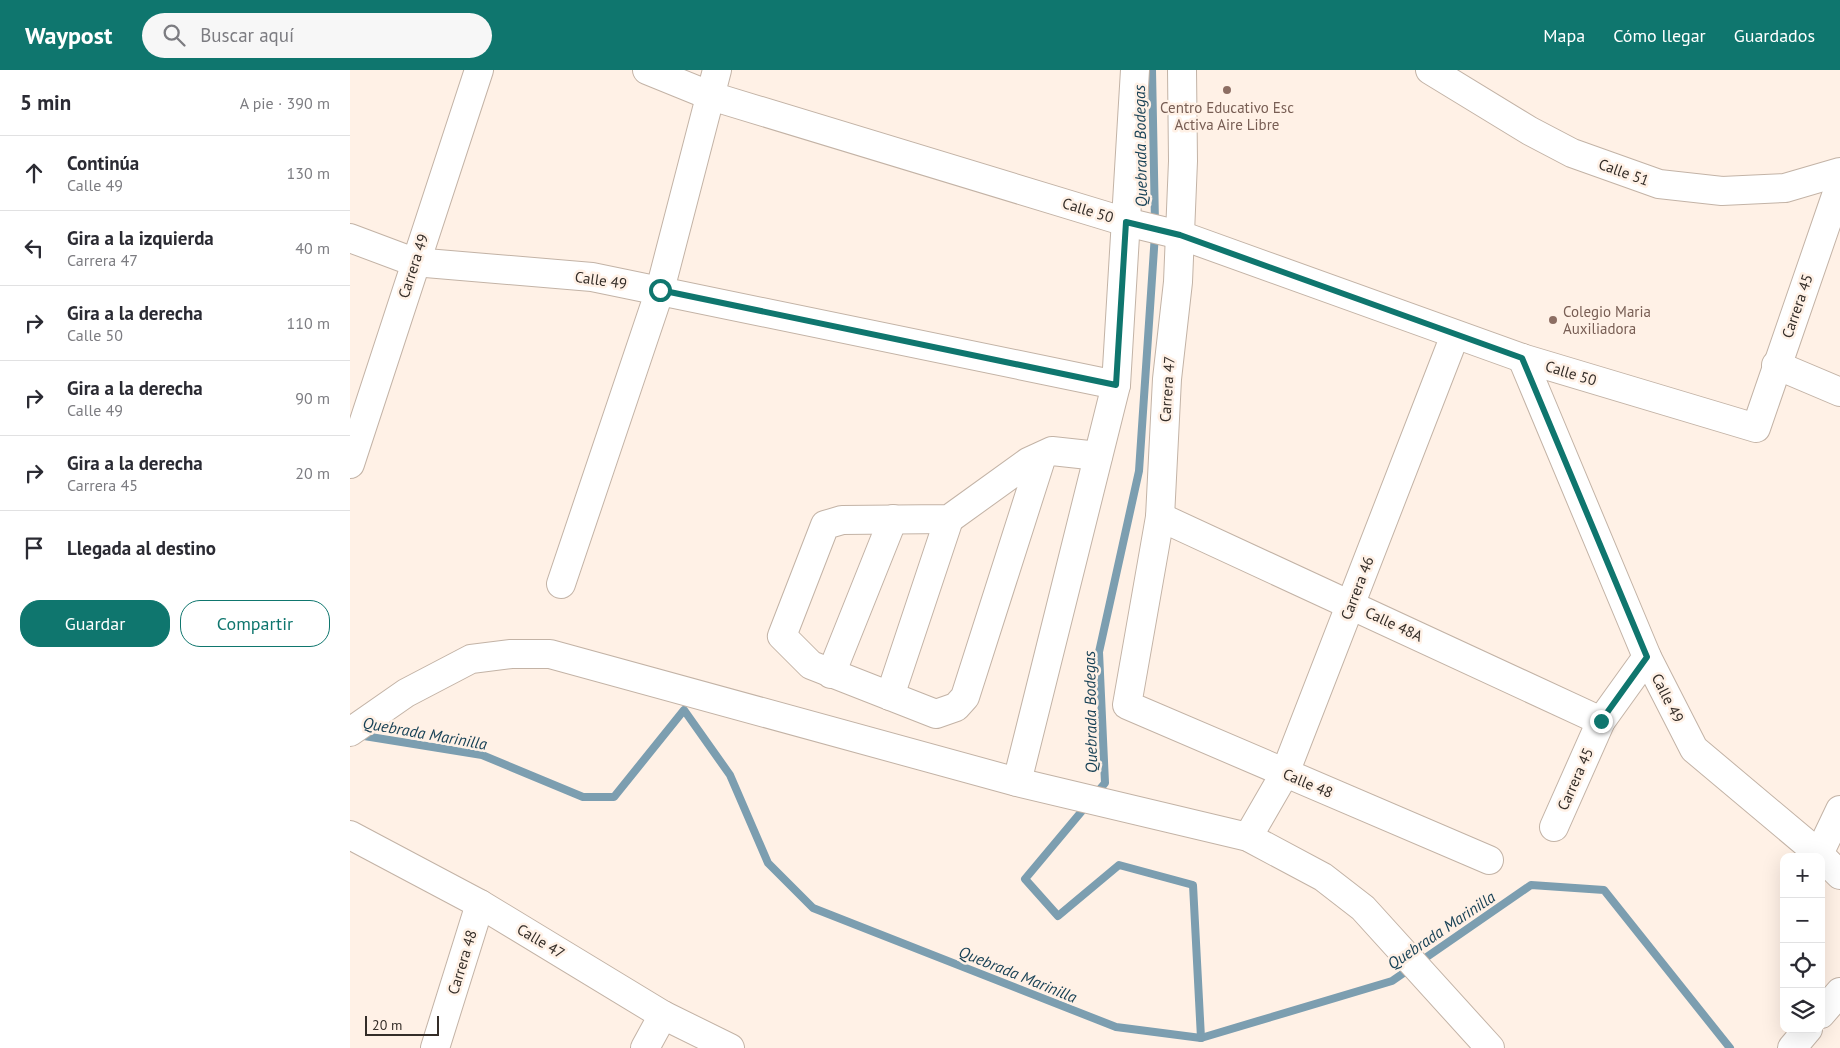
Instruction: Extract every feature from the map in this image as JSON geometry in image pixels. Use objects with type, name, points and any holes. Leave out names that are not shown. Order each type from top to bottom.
[{"type":"street","name":"Carrera 49","points":[[350,464],[414,262],[479,70]]},
{"type":"street","name":"Calle 50","points":[[647,70],[711,96],[1126,222],[1180,235],[1522,358],[1756,428]]},
{"type":"street","points":[[560,584],[660,290],[717,70]]},
{"type":"street","points":[[1016,782],[1116,385],[1135,70]]},
{"type":"street","name":"Carrera 47","points":[[1127,706],[1160,517],[1167,379],[1178,282],[1183,161],[1182,70]]},
{"type":"street","name":"Calle 51","points":[[1430,70],[1530,132],[1572,153],[1659,184],[1722,191],[1786,188],[1840,172]]},
{"type":"street","name":"Carrera 45","points":[[1756,428],[1776,365],[1840,184]]},
{"type":"street","name":"Calle 49","points":[[350,238],[414,262],[592,277],[1116,385]]},
{"type":"street","name":"Carrera 46","points":[[1248,837],[1285,773],[1455,335]]},
{"type":"street","name":"Calle 49","points":[[1522,358],[1647,657],[1694,749],[1818,853]]},
{"type":"street","points":[[1776,365],[1840,392]]},
{"type":"street","points":[[890,696],[949,519],[1028,462],[1052,451],[1098,456]]},
{"type":"street","points":[[949,519],[842,520],[825,525],[782,636],[811,666],[936,714],[956,707],[965,697],[1042,456]]},
{"type":"street","name":"Calle 48A","points":[[1160,517],[1601,721]]},
{"type":"street","points":[[831,674],[893,519]]},
{"type":"street","points":[[350,732],[406,693],[472,659],[512,654],[550,654],[1016,782],[1248,837],[1323,877],[1363,908],[1490,1048]]},
{"type":"street","name":"Carrera 45","points":[[1554,827],[1601,721],[1647,657]]},
{"type":"street","name":"Calle 48","points":[[1127,706],[1489,860]]},
{"type":"street","points":[[1819,853],[1840,810]]},
{"type":"street","name":"Calle 47","points":[[350,835],[480,904],[664,1015],[730,1048]]},
{"type":"street","name":"Calle 49","points":[[1825,860],[1840,875]]},
{"type":"street","name":"Carrera 48","points":[[435,1048],[480,904]]},
{"type":"street","points":[[1825,1009],[1840,992]]},
{"type":"street","points":[[645,1048],[664,1015]]},
{"type":"street","points":[[1792,1048],[1805,1033]]},
{"type":"waterway","name":"Quebrada Bodegas","points":[[1152,70],[1155,223]]},
{"type":"waterway","name":"Quebrada Bodegas","points":[[1095,795],[1105,783],[1099,652],[1139,471],[1155,234]]},
{"type":"waterway","name":"Quebrada Marinilla","points":[[358,735],[482,755],[583,797],[614,797],[684,710],[730,775],[768,863],[813,908],[1116,1027],[1201,1038],[1392,981],[1531,885],[1604,890],[1730,1048]]},
{"type":"waterway","name":"Quebrada Bodegas","points":[[1087,805],[1025,879],[1058,916],[1119,865],[1193,885],[1201,1038]]},
{"type":"place","name":"Centro Educativo Esc Activa Aire Libre","points":[[1227,90]]},
{"type":"place","name":"Colegio Maria Auxiliadora","points":[[1553,320]]},
{"type":"route","points":[[660,290],[1116,385],[1120,351],[1126,222],[1180,235],[1522,358],[1647,657],[1601,721]]}]
